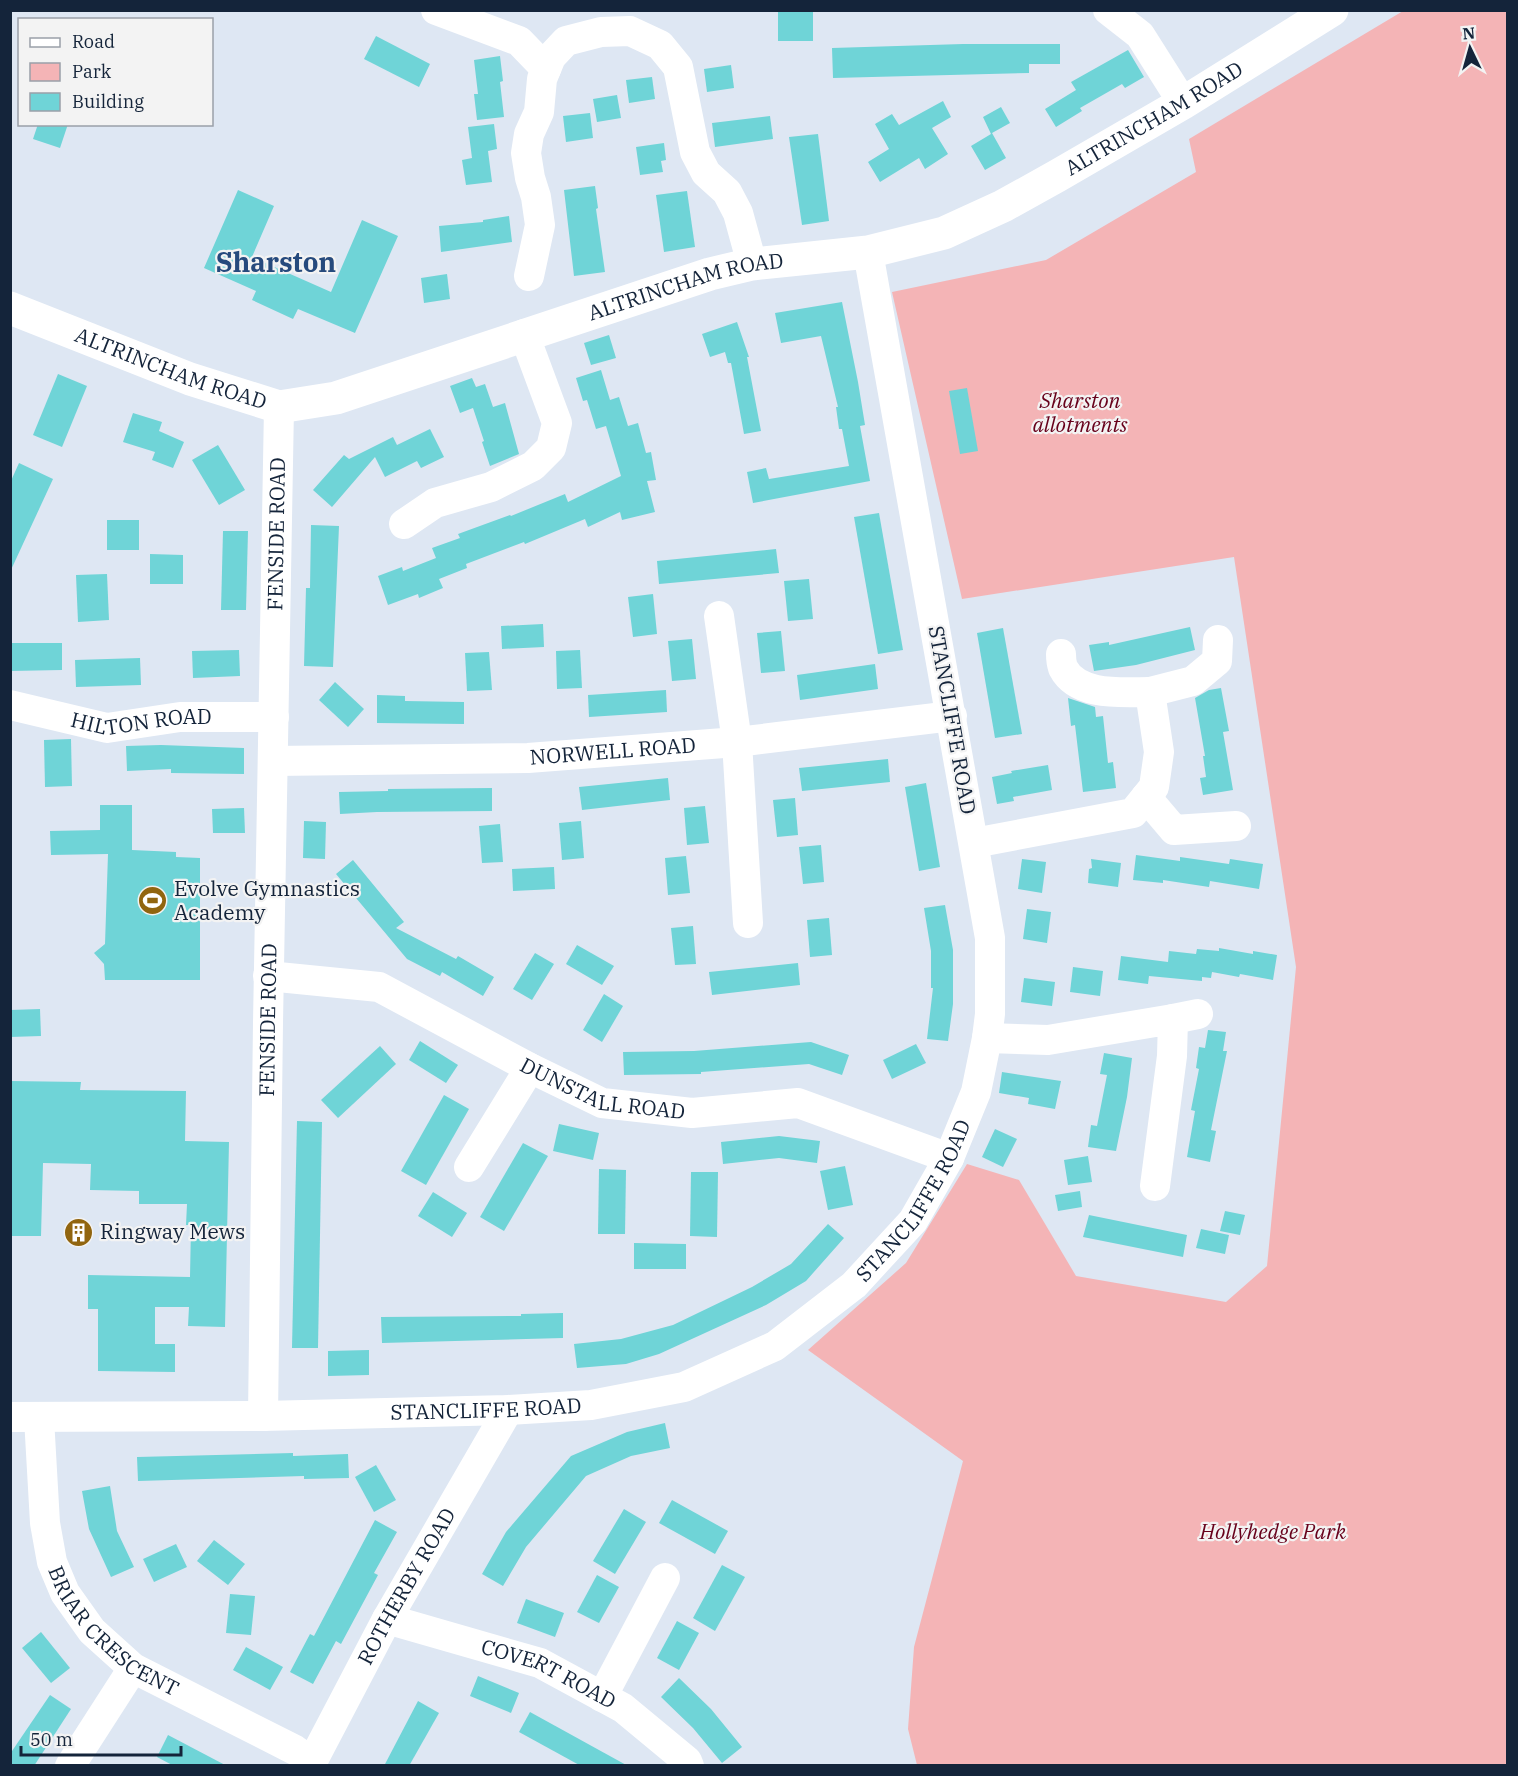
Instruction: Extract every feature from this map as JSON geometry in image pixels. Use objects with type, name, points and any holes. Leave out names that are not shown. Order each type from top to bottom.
[{"type":"main road","name":"ALTRINCHAM ROAD","points":[[10,308],[190,379],[279,407],[336,398],[662,289],[752,264],[868,252],[944,233],[1003,206],[1183,103],[1332,10]]},
{"type":"street","points":[[436,10],[519,41],[546,69]]},
{"type":"street","points":[[1108,10],[1140,35],[1183,103]]},
{"type":"street","points":[[529,276],[540,225],[526,153],[529,134],[539,111],[542,80],[550,57],[566,41],[601,32],[630,32],[660,45],[678,67],[695,152],[706,173],[727,192],[738,213],[752,264]]},
{"type":"street","name":"STANCLIFFE ROAD","points":[[25,1418],[263,1416],[508,1410],[591,1405],[684,1387],[775,1346],[854,1285],[913,1221],[949,1158],[976,1092],[990,1014],[990,938],[868,252]]},
{"type":"street","points":[[404,524],[435,502],[492,487],[532,466],[551,448],[557,423],[524,334]]},
{"type":"street","name":"FENSIDE ROAD","points":[[263,1416],[268,976],[279,407]]},
{"type":"street","points":[[719,616],[737,742],[748,923]]},
{"type":"street","points":[[1061,654],[1063,668],[1078,684],[1106,691],[1150,692],[1193,681],[1217,661],[1218,640]]},
{"type":"street","points":[[974,843],[1133,813],[1154,787],[1159,752],[1150,692]]},
{"type":"street","name":"HILTON ROAD","points":[[10,705],[107,728],[180,717],[274,717]]},
{"type":"street","name":"NORWELL ROAD","points":[[273,761],[528,758],[737,742],[951,716]]},
{"type":"street","points":[[1146,797],[1174,830],[1236,826]]},
{"type":"street","name":"DUNSTALL ROAD","points":[[268,976],[379,987],[530,1068],[602,1103],[692,1113],[798,1103],[949,1158]]},
{"type":"street","points":[[987,1038],[1048,1040],[1186,1016],[1173,1056],[1155,1186]]},
{"type":"street","points":[[469,1167],[530,1068]]},
{"type":"street","name":"ROTHERBY ROAD","points":[[310,1763],[387,1619],[508,1410]]},
{"type":"street","name":"BRIAR CRESCENT","points":[[25,1418],[52,1562],[65,1593],[92,1631],[133,1668],[295,1750],[310,1763]]},
{"type":"street","points":[[602,1697],[665,1578]]},
{"type":"street","name":"COVERT ROAD","points":[[387,1619],[540,1663],[623,1708],[687,1761],[689,1766]]},
{"type":"street","points":[[70,1766],[133,1668]]},
{"type":"green space","name":"Hollyhedge Park","points":[[1403,11],[1507,11],[1507,1765],[917,1765],[908,1729],[914,1647],[963,1461],[808,1350],[906,1263],[967,1164],[1019,1180],[1076,1276],[1226,1302],[1267,1266],[1296,967],[1234,557],[962,599],[892,292],[1046,260],[1196,172],[1189,139]]},
{"type":"building","points":[[778,10],[813,10],[813,41],[778,41]]},
{"type":"building","points":[[376,36],[430,64],[419,87],[364,59]]},
{"type":"building","points":[[1060,44],[1060,64],[1029,64],[1029,73],[833,78],[832,48]]},
{"type":"building","points":[[1128,50],[1144,77],[1125,88],[1122,84],[1080,108],[1082,111],[1056,127],[1045,109],[1076,90],[1071,82]]},
{"type":"building","points":[[500,56],[504,117],[477,120],[474,94],[478,94],[474,60]]},
{"type":"building","points":[[731,65],[734,88],[707,92],[704,69]]},
{"type":"building","points":[[652,77],[655,99],[629,103],[626,80]]},
{"type":"building","points":[[617,95],[621,118],[597,122],[593,99]]},
{"type":"building","points":[[943,101],[951,117],[932,128],[948,154],[925,169],[919,158],[880,182],[868,162],[889,149],[875,124],[892,114],[899,125]]},
{"type":"building","points":[[1001,107],[1010,123],[992,133],[1006,158],[985,170],[971,146],[991,134],[983,117]]},
{"type":"building","points":[[590,113],[593,138],[566,142],[563,116]]},
{"type":"building","points":[[770,116],[773,139],[715,147],[712,123]]},
{"type":"building","points":[[494,124],[497,149],[488,151],[492,182],[466,185],[462,160],[472,158],[468,127]]},
{"type":"building","points":[[37,126],[67,126],[60,148],[33,139]]},
{"type":"building","points":[[818,134],[829,221],[802,225],[789,137]]},
{"type":"building","points":[[664,143],[666,160],[661,161],[663,172],[640,175],[636,147]]},
{"type":"building","points":[[595,186],[605,272],[574,276],[564,190]]},
{"type":"building","points":[[238,190],[274,206],[252,257],[331,292],[362,220],[398,236],[355,333],[298,309],[293,319],[252,300],[256,291],[204,268]]},
{"type":"building","points":[[687,191],[695,247],[664,252],[656,195]]},
{"type":"building","points":[[509,216],[512,242],[441,252],[439,226],[483,222],[483,220]]},
{"type":"building","points":[[447,274],[450,299],[424,303],[421,278]]},
{"type":"building","points":[[842,302],[865,425],[860,426],[870,481],[753,503],[747,472],[766,468],[769,479],[849,466],[842,429],[839,429],[836,407],[838,407],[821,336],[781,343],[775,313]]},
{"type":"building","points":[[737,322],[749,357],[747,357],[761,431],[744,434],[731,363],[728,363],[725,352],[710,357],[702,334]]},
{"type":"building","points":[[609,335],[616,358],[591,365],[584,343]]},
{"type":"building","points":[[601,370],[610,400],[619,397],[628,426],[638,423],[646,453],[651,452],[656,480],[647,481],[655,512],[622,520],[620,512],[588,527],[585,519],[525,544],[524,542],[466,564],[467,568],[439,579],[443,588],[419,598],[418,594],[388,605],[378,576],[402,567],[403,571],[436,558],[432,548],[460,538],[458,534],[565,494],[568,502],[621,476],[606,426],[596,429],[587,400],[583,401],[576,378]]},
{"type":"building","points":[[58,374],[87,386],[62,447],[33,435]]},
{"type":"building","points":[[472,378],[476,387],[485,384],[493,407],[505,403],[519,454],[490,466],[473,408],[460,413],[450,386]]},
{"type":"building","points":[[967,388],[978,451],[960,454],[949,391]]},
{"type":"building","points":[[133,413],[162,422],[159,431],[184,442],[173,468],[152,460],[155,452],[123,442]]},
{"type":"building","points":[[430,429],[444,457],[421,468],[417,461],[385,477],[375,457],[332,507],[313,490],[344,455],[349,459],[393,437],[397,445]]},
{"type":"building","points":[[218,445],[245,490],[219,505],[192,460]]},
{"type":"building","points":[[19,463],[53,479],[10,572],[10,483]]},
{"type":"building","points":[[879,513],[903,650],[878,654],[854,517]]},
{"type":"building","points":[[107,520],[139,520],[139,550],[107,550]]},
{"type":"building","points":[[311,525],[339,526],[333,667],[304,666],[306,588],[310,588]]},
{"type":"building","points":[[223,531],[248,531],[246,610],[221,610]]},
{"type":"building","points":[[776,549],[779,573],[659,584],[657,561]]},
{"type":"building","points":[[150,554],[183,555],[183,584],[150,584]]},
{"type":"building","points":[[107,574],[109,620],[78,622],[76,575]]},
{"type":"building","points":[[809,579],[813,619],[788,621],[784,581]]},
{"type":"building","points":[[653,594],[657,634],[633,637],[628,597]]},
{"type":"building","points":[[543,624],[544,647],[502,649],[501,626]]},
{"type":"building","points":[[1190,627],[1195,650],[1136,665],[1094,671],[1089,645],[1109,642],[1109,645]]},
{"type":"building","points":[[1003,628],[1022,734],[995,738],[977,633]]},
{"type":"building","points":[[781,631],[785,671],[761,673],[757,633]]},
{"type":"building","points":[[692,639],[696,679],[672,681],[668,641]]},
{"type":"building","points":[[10,643],[62,643],[62,670],[10,671]]},
{"type":"building","points":[[239,650],[240,676],[193,678],[192,651]]},
{"type":"building","points":[[580,650],[582,688],[557,689],[556,651]]},
{"type":"building","points":[[489,652],[492,690],[467,691],[465,653]]},
{"type":"building","points":[[140,658],[141,685],[76,687],[75,660]]},
{"type":"building","points":[[875,664],[878,689],[800,700],[797,675]]},
{"type":"building","points":[[335,682],[364,709],[348,727],[319,700]]},
{"type":"building","points":[[1221,688],[1229,731],[1223,732],[1233,790],[1203,795],[1200,778],[1206,777],[1203,756],[1205,756],[1195,698],[1209,690]]},
{"type":"building","points":[[666,690],[667,712],[589,717],[588,695]]},
{"type":"building","points":[[377,695],[405,696],[405,701],[464,702],[464,724],[377,723]]},
{"type":"building","points":[[1068,698],[1095,707],[1096,717],[1103,716],[1108,763],[1113,762],[1116,788],[1083,792],[1075,725],[1071,726]]},
{"type":"building","points":[[71,739],[72,786],[45,787],[44,740]]},
{"type":"building","points":[[126,746],[244,748],[244,774],[171,773],[171,769],[127,771]]},
{"type":"building","points":[[888,759],[890,782],[802,791],[799,768]]},
{"type":"building","points":[[1048,765],[1052,790],[1013,797],[1014,801],[997,804],[992,777],[1012,773],[1011,771]]},
{"type":"building","points":[[668,778],[670,800],[582,810],[579,787]]},
{"type":"building","points":[[926,783],[940,867],[919,871],[905,787]]},
{"type":"building","points":[[492,788],[492,811],[340,814],[339,792]]},
{"type":"building","points":[[795,798],[798,835],[777,837],[773,800]]},
{"type":"building","name":"Evolve Gymnastics Academy","points":[[100,805],[132,805],[132,850],[176,852],[176,857],[200,858],[200,980],[105,980],[104,964],[94,953],[105,944],[108,854],[51,855],[50,831],[100,830]]},
{"type":"building","points":[[705,806],[709,843],[687,845],[684,808]]},
{"type":"building","points":[[244,808],[245,833],[213,833],[212,809]]},
{"type":"building","points":[[304,821],[326,822],[325,859],[303,858]]},
{"type":"building","points":[[581,821],[584,858],[562,860],[559,823]]},
{"type":"building","points":[[500,824],[503,862],[482,863],[479,826]]},
{"type":"building","points":[[821,845],[824,882],[803,884],[799,847]]},
{"type":"building","points":[[1136,855],[1180,861],[1180,857],[1229,864],[1230,859],[1263,864],[1259,889],[1210,881],[1209,887],[1163,880],[1163,883],[1133,880]]},
{"type":"building","points":[[686,856],[690,893],[668,895],[665,858]]},
{"type":"building","points":[[1022,859],[1046,862],[1042,893],[1018,889]]},
{"type":"building","points":[[1091,859],[1121,863],[1118,887],[1088,883],[1089,869],[1092,868]]},
{"type":"building","points":[[353,860],[404,922],[396,928],[456,959],[458,956],[494,977],[483,996],[442,972],[440,976],[407,959],[336,874]]},
{"type":"building","points":[[554,867],[555,889],[513,891],[512,869]]},
{"type":"building","points":[[945,905],[953,950],[953,1004],[948,1041],[927,1039],[933,988],[931,988],[931,951],[924,908]]},
{"type":"building","points":[[1027,909],[1051,912],[1047,943],[1023,939]]},
{"type":"building","points":[[829,918],[832,955],[810,957],[807,920]]},
{"type":"building","points":[[693,926],[696,964],[675,965],[671,928]]},
{"type":"building","points":[[577,945],[614,966],[602,985],[566,964]]},
{"type":"building","points":[[1219,948],[1253,954],[1253,951],[1277,955],[1273,980],[1212,972],[1211,978],[1202,977],[1202,981],[1149,976],[1148,984],[1118,980],[1121,956],[1168,962],[1169,951],[1196,954],[1197,949],[1219,951]]},
{"type":"building","points":[[535,953],[554,964],[532,1000],[513,989]]},
{"type":"building","points":[[798,963],[800,985],[712,995],[709,972]]},
{"type":"building","points":[[1073,967],[1103,971],[1100,996],[1070,992]]},
{"type":"building","points":[[1024,978],[1055,982],[1052,1006],[1021,1002]]},
{"type":"building","points":[[604,994],[623,1006],[602,1042],[583,1030]]},
{"type":"building","points":[[40,1009],[41,1036],[10,1037],[10,1010]]},
{"type":"building","points":[[1208,1030],[1226,1032],[1223,1051],[1227,1051],[1211,1130],[1216,1131],[1210,1162],[1187,1157],[1195,1111],[1191,1110],[1199,1069],[1196,1068],[1199,1047],[1205,1048]]},
{"type":"building","points":[[420,1041],[458,1065],[446,1083],[409,1060]]},
{"type":"building","points":[[811,1042],[849,1055],[842,1075],[809,1064],[701,1072],[701,1074],[624,1075],[623,1052],[694,1051]]},
{"type":"building","points":[[916,1044],[926,1063],[892,1079],[883,1060]]},
{"type":"building","points":[[380,1046],[396,1064],[338,1118],[321,1100]]},
{"type":"building","points":[[1104,1053],[1132,1058],[1116,1151],[1088,1147],[1091,1125],[1097,1126],[1107,1075],[1100,1074]]},
{"type":"building","points":[[1002,1072],[1061,1081],[1055,1109],[1028,1104],[1029,1098],[999,1093]]},
{"type":"building","name":"Ringway Mews","points":[[10,1081],[81,1082],[80,1090],[186,1091],[185,1141],[229,1142],[225,1327],[188,1326],[189,1307],[155,1307],[155,1344],[175,1344],[175,1372],[98,1371],[98,1309],[88,1309],[88,1275],[190,1277],[191,1225],[186,1225],[187,1204],[139,1204],[139,1191],[90,1190],[91,1164],[43,1163],[41,1236],[10,1236]]},
{"type":"building","points":[[444,1095],[469,1109],[426,1185],[401,1171]]},
{"type":"building","points":[[297,1121],[322,1122],[318,1348],[292,1348]]},
{"type":"building","points":[[559,1124],[599,1133],[593,1160],[553,1151]]},
{"type":"building","points":[[995,1129],[1017,1139],[1003,1167],[982,1157]]},
{"type":"building","points":[[779,1136],[820,1141],[817,1163],[779,1158],[723,1164],[721,1142]]},
{"type":"building","points":[[523,1143],[548,1156],[504,1231],[480,1217]]},
{"type":"building","points":[[1088,1156],[1092,1182],[1068,1185],[1064,1160]]},
{"type":"building","points":[[845,1166],[853,1205],[828,1210],[820,1171]]},
{"type":"building","points":[[599,1169],[626,1170],[625,1234],[598,1234]]},
{"type":"building","points":[[691,1172],[718,1172],[717,1237],[690,1236]]},
{"type":"building","points":[[1080,1191],[1082,1207],[1058,1211],[1055,1195]]},
{"type":"building","points":[[433,1192],[467,1213],[452,1237],[418,1216]]},
{"type":"building","points":[[1225,1211],[1245,1215],[1240,1235],[1220,1231]]},
{"type":"building","points":[[1089,1215],[1187,1235],[1183,1257],[1083,1237]]},
{"type":"building","points":[[828,1224],[844,1238],[806,1281],[766,1305],[659,1354],[626,1364],[577,1368],[574,1344],[621,1339],[673,1325],[752,1287],[791,1264]]},
{"type":"building","points":[[1201,1229],[1229,1235],[1225,1254],[1196,1248]]},
{"type":"building","points":[[634,1243],[686,1244],[686,1269],[634,1269]]},
{"type":"building","points":[[563,1313],[563,1338],[382,1343],[381,1317],[521,1316],[521,1314]]},
{"type":"building","points":[[369,1350],[369,1375],[328,1376],[328,1351]]},
{"type":"building","points":[[665,1423],[670,1448],[631,1456],[586,1476],[526,1547],[503,1586],[482,1574],[506,1532],[571,1456],[627,1432]]},
{"type":"building","points":[[293,1453],[293,1456],[348,1454],[349,1478],[304,1479],[304,1476],[138,1481],[137,1457]]},
{"type":"building","points":[[376,1465],[396,1500],[374,1512],[355,1477]]},
{"type":"building","points":[[110,1486],[117,1531],[134,1567],[111,1577],[89,1529],[82,1491]]},
{"type":"building","points":[[672,1500],[728,1531],[715,1554],[659,1523]]},
{"type":"building","points":[[624,1509],[646,1522],[615,1574],[593,1561]]},
{"type":"building","points":[[375,1520],[397,1532],[374,1573],[378,1575],[341,1644],[336,1641],[313,1684],[290,1672],[310,1634],[314,1636]]},
{"type":"building","points":[[214,1540],[245,1564],[228,1585],[197,1561]]},
{"type":"building","points":[[176,1544],[187,1567],[154,1582],[143,1559]]},
{"type":"building","points":[[722,1565],[745,1577],[715,1631],[693,1618]]},
{"type":"building","points":[[597,1575],[619,1587],[599,1623],[577,1612]]},
{"type":"building","points":[[230,1594],[255,1596],[251,1635],[226,1633]]},
{"type":"building","points":[[526,1599],[564,1613],[555,1637],[517,1623]]},
{"type":"building","points":[[677,1621],[699,1633],[679,1670],[657,1658]]},
{"type":"building","points":[[41,1632],[70,1668],[51,1683],[22,1648]]},
{"type":"building","points":[[246,1647],[283,1667],[270,1690],[233,1670]]},
{"type":"building","points":[[478,1676],[519,1693],[511,1713],[470,1696]]},
{"type":"building","points":[[679,1678],[711,1709],[742,1747],[722,1763],[693,1728],[661,1697]]},
{"type":"building","points":[[50,1695],[71,1709],[34,1766],[10,1766],[10,1754]]},
{"type":"building","points":[[418,1701],[439,1713],[409,1766],[384,1766]]},
{"type":"building","points":[[530,1712],[628,1766],[581,1766],[519,1732]]},
{"type":"building","points":[[168,1735],[227,1766],[174,1766],[157,1757]]},
{"type":"place","name":"Evolve Gymnastics Academy","points":[[153,901]]},
{"type":"place","name":"Ringway Mews","points":[[79,1232]]},
{"type":"district","name":"Sharston","points":[[276,263]]},
{"type":"park label","name":"Sharston allotments","points":[[1080,413]]}]
